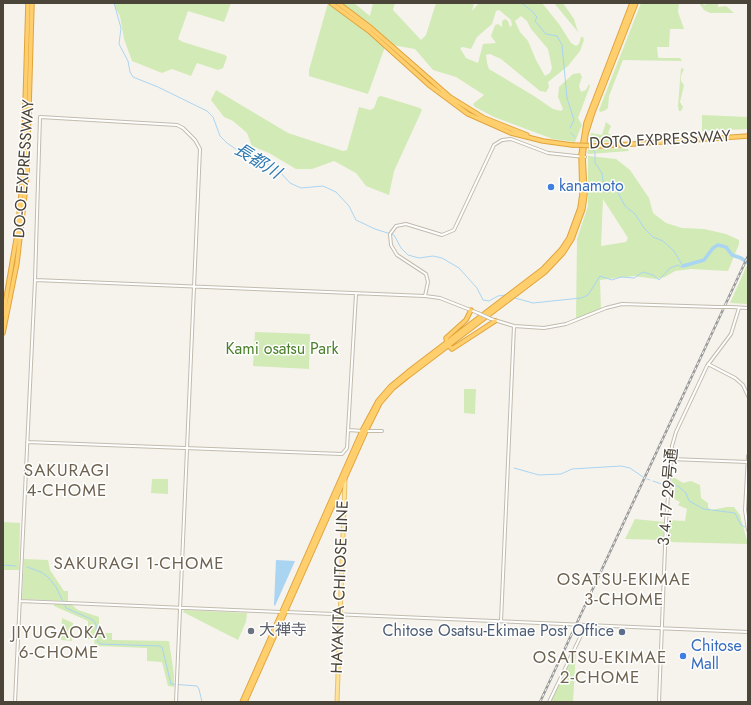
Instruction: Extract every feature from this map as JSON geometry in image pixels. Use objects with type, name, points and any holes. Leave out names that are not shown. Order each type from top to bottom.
[{"type":"highway","name":"DO-O EXPRESSWAY","points":[[3,316],[17,234],[23,175],[28,3]]},
{"type":"highway","name":"DOTO EXPRESSWAY","points":[[331,3],[368,31],[429,85],[468,114],[511,133],[543,141],[572,145],[604,146],[748,136]]},
{"type":"highway","name":"DOTO EXPRESSWAY","points":[[338,3],[371,28],[431,82],[470,110],[518,132],[572,145]]},
{"type":"highway","points":[[244,702],[343,473],[378,400],[391,386],[448,344],[543,269],[561,250],[572,230],[580,208],[586,123],[632,3]]},
{"type":"highway","points":[[583,156],[586,134],[593,112],[636,3]]},
{"type":"highway","name":"DO-O EXPRESSWAY","points":[[3,333],[17,263],[27,176],[33,4]]},
{"type":"highway","points":[[471,310],[466,320],[446,338],[452,349],[493,320]]},
{"type":"highway","points":[[283,612],[345,478],[364,431]]},
{"type":"main road","name":"HAYAKITA CHITOSE LINE","points":[[337,702],[345,478],[343,473]]},
{"type":"street","points":[[15,702],[35,280],[40,118],[174,124],[184,128],[195,140],[200,149],[176,702]]},
{"type":"street","points":[[425,296],[428,282],[426,274],[394,252],[391,246],[390,234],[396,226],[406,224],[442,235],[454,230],[496,142],[510,139],[548,153],[583,156]]},
{"type":"street","points":[[35,280],[425,296],[440,298],[493,320],[514,326],[530,328],[554,327],[622,304],[748,308]]},
{"type":"street","points":[[27,442],[342,454],[348,448],[356,294]]},
{"type":"street","name":"3.4.17 29号通","points":[[659,702],[666,521],[671,459],[676,432],[708,364],[731,334],[740,308]]},
{"type":"street","points":[[501,621],[514,326]]},
{"type":"street","points":[[708,364],[735,378],[742,385],[748,396]]},
{"type":"street","points":[[349,430],[382,431]]},
{"type":"street","points":[[748,456],[745,510],[748,530]]},
{"type":"street","points":[[671,459],[748,462]]},
{"type":"street","points":[[20,601],[748,632]]},
{"type":"street","points":[[549,702],[586,625]]},
{"type":"green space","points":[[113,3],[231,3],[224,22],[188,11],[178,39],[183,42],[225,55],[227,57],[223,68],[218,70],[197,63],[191,76],[172,69],[162,73],[132,61],[124,39],[120,16]]},
{"type":"green space","points":[[328,3],[354,3],[370,16],[373,3],[395,3],[393,10],[421,40],[426,35],[436,3],[474,3],[472,11],[479,3],[542,3],[559,24],[571,43],[576,46],[579,44],[581,37],[583,37],[584,40],[580,51],[568,66],[548,82],[549,87],[546,92],[540,91],[501,59],[490,54],[486,55],[489,69],[553,109],[561,111],[563,109],[558,97],[559,87],[573,74],[580,73],[582,77],[579,86],[581,92],[586,90],[589,84],[590,86],[578,118],[582,125],[575,142],[553,139],[494,117],[475,107],[473,104],[484,95],[456,77],[433,70],[415,49],[386,44],[368,94],[309,76],[309,70]],"holes":[[[499,10],[511,20],[512,25],[510,27],[508,21],[505,19],[502,21],[502,27],[498,24],[495,25],[491,36],[496,43],[483,44],[478,63],[466,58],[460,48],[463,47],[471,49],[477,37],[492,24],[496,11]],[[521,16],[527,21],[531,29],[548,49],[552,68],[550,73],[545,76],[528,41],[520,32],[515,21]]]},
{"type":"green space","points":[[554,3],[563,3],[574,19],[578,32]]},
{"type":"green space","points":[[641,3],[679,3],[678,12],[684,29],[670,29],[669,47],[657,47],[659,58],[680,58],[682,61],[623,60],[609,96],[608,108],[600,112],[599,110]]},
{"type":"green space","points":[[699,3],[705,5],[708,3],[718,4],[718,7],[726,6],[734,13],[710,13],[704,10]]},
{"type":"green space","points":[[681,68],[684,69],[681,76],[681,81],[684,85],[680,102],[683,107],[681,111],[679,111],[678,106]]},
{"type":"green space","points":[[216,90],[288,133],[343,151],[347,150],[359,107],[370,110],[374,108],[378,97],[381,96],[420,108],[422,110],[394,171],[389,195],[366,186],[356,173],[334,161],[312,169],[296,169],[269,153],[252,146],[247,133],[233,121],[224,117],[211,100]]},
{"type":"green space","points":[[702,115],[748,117],[748,129],[702,131]]},
{"type":"green space","points":[[606,122],[611,126],[608,133],[625,142],[589,142],[591,133],[602,135]]},
{"type":"green space","points":[[589,148],[619,148],[628,149],[629,151],[589,154],[587,153]]},
{"type":"green space","points":[[588,156],[616,159],[630,170],[649,198],[653,213],[666,223],[682,228],[704,229],[726,234],[739,240],[739,244],[728,271],[691,269],[675,271],[665,277],[656,279],[634,276],[600,280],[601,311],[576,321],[577,239],[588,206]],"holes":[[[603,199],[628,238],[626,242],[601,246]]]},
{"type":"green space","points":[[748,263],[748,304],[730,303]]},
{"type":"green space","name":"Kami osatsu Park","points":[[255,332],[310,334],[309,369],[253,366]]},
{"type":"green space","points":[[464,389],[476,389],[475,414],[464,413]]},
{"type":"green space","points":[[672,476],[683,483],[691,481],[700,485],[701,498],[708,503],[708,507],[711,510],[734,507],[740,515],[748,544],[668,542],[669,520],[685,521],[687,509],[678,505],[680,502],[670,497]]},
{"type":"green space","points":[[152,479],[168,479],[168,494],[151,493]]},
{"type":"green space","points":[[635,519],[664,522],[663,540],[625,539]]},
{"type":"green space","points":[[3,522],[20,523],[19,570],[3,570]]},
{"type":"green space","points":[[24,559],[48,560],[50,570],[64,591],[68,591],[68,601],[22,599]]},
{"type":"green space","points":[[54,604],[72,605],[78,610],[99,617],[99,633],[112,633],[112,640],[169,641],[174,675],[174,687],[168,686],[162,662],[147,661],[147,648],[97,646],[95,648],[94,639],[88,639],[88,621],[54,606]]},
{"type":"green space","points":[[184,610],[247,613],[246,622],[238,640],[183,612]]},
{"type":"green space","points":[[62,618],[73,623],[72,641],[61,640]]},
{"type":"green space","points":[[576,650],[573,702],[552,702],[552,698]]},
{"type":"water","points":[[276,560],[295,561],[275,606],[274,605]]},
{"type":"waterway","name":"長都川","points":[[114,3],[121,28],[119,44],[128,61],[130,72],[133,77],[158,87],[207,111],[213,117],[220,136],[227,143],[246,156],[261,160],[268,164],[280,172],[290,183],[301,188],[323,186],[336,192],[349,206],[356,220],[375,229],[394,235],[401,248],[408,255],[419,258],[433,256],[442,258],[459,268],[477,288],[483,300],[489,301],[498,296],[506,295]]},
{"type":"waterway","points":[[521,3],[531,10],[537,17],[535,21],[546,34],[557,36],[562,45],[567,98],[574,120],[570,128]]},
{"type":"waterway","points":[[571,133],[575,137]]},
{"type":"waterway","points":[[590,139],[591,148],[595,152],[595,163],[602,173],[605,184],[616,189],[625,206],[635,214],[644,228],[653,237],[663,241],[674,251],[683,266]]},
{"type":"waterway","name":"長都川","points":[[683,266],[704,260],[713,248],[718,245],[726,247],[732,255],[741,258],[748,263]]},
{"type":"waterway","name":"長都川","points":[[515,298],[533,303],[581,298],[588,295],[600,276],[612,280],[621,277],[634,278],[643,272],[653,275],[659,280],[670,268],[678,265],[681,267],[683,266]]},
{"type":"waterway","points":[[514,468],[539,475],[561,474],[572,469],[621,466],[630,468],[643,477]]},
{"type":"waterway","points":[[653,481],[667,486]]},
{"type":"waterway","points":[[672,486],[678,486],[686,493],[689,501],[704,509],[735,513],[741,525],[745,527]]},
{"type":"waterway","points":[[3,565],[16,566]]},
{"type":"waterway","points":[[27,567],[41,572],[48,577],[56,587],[66,608],[93,620],[96,624],[97,640],[100,644],[162,647],[171,684],[197,686],[202,702]]},
{"type":"railway","points":[[540,702],[748,256]]},
{"type":"place","name":"kanamoto","points":[[551,187]]},
{"type":"place","name":"大禅寺","points":[[251,631]]},
{"type":"place","name":"Chitose Osatsu-Ekimae Post Office","points":[[622,632]]},
{"type":"place","name":"Chitose Mall","points":[[683,656]]},
{"type":"district","name":"SAKURAGI 4-CHOME","points":[[67,482]]},
{"type":"district","name":"SAKURAGI 1-CHOME","points":[[139,565]]},
{"type":"district","name":"OSATSU-EKIMAE 3-CHOME","points":[[624,591]]},
{"type":"district","name":"JIYUGAOKA 6-CHOME","points":[[59,644]]},
{"type":"district","name":"OSATSU-EKIMAE 2-CHOME","points":[[600,669]]}]
